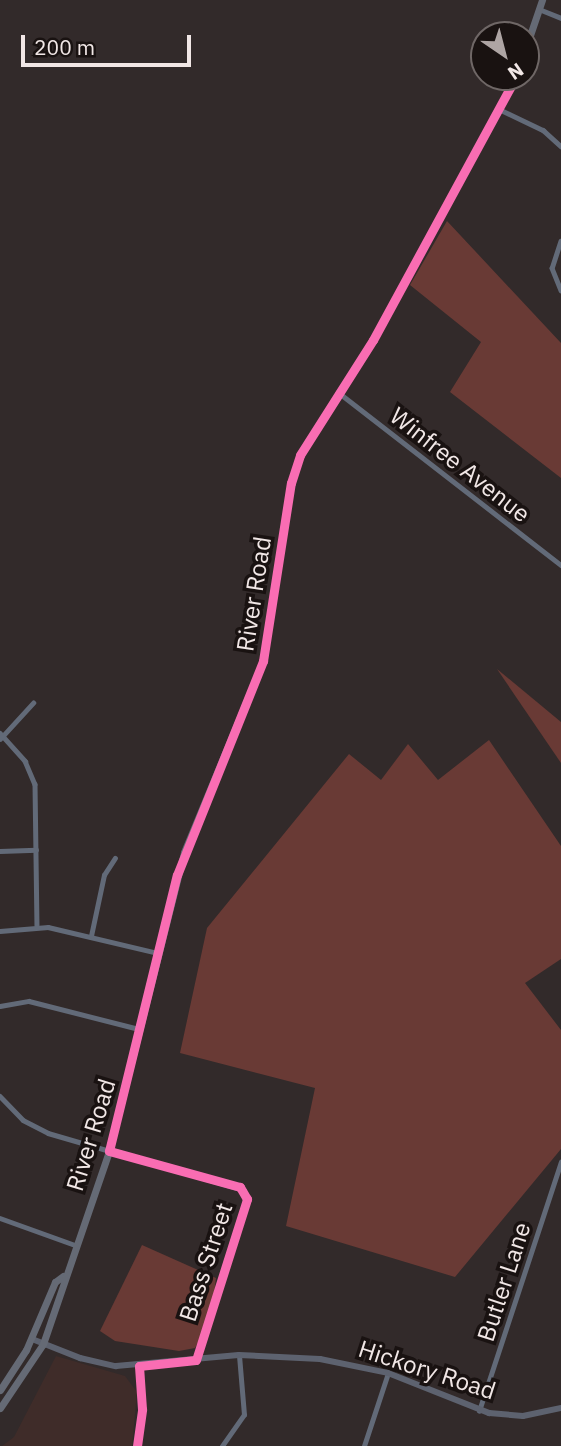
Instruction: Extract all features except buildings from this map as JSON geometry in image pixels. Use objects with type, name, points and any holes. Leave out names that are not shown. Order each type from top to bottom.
[{"type":"main road","points":[[535,21],[542,0]]},
{"type":"main road","name":"River Road","points":[[0,1408],[43,1344],[65,1286],[63,1276],[109,1151],[158,953],[194,824],[263,661],[295,469],[306,441],[373,340],[510,91]]},
{"type":"main road","name":"River Road","points":[[0,1390],[32,1339],[54,1282],[63,1276]]},
{"type":"main road","points":[[32,1339],[97,1363],[139,1366],[142,1409],[137,1446]]},
{"type":"main road","name":"Hickory Road","points":[[139,1366],[239,1355],[320,1359],[388,1373],[479,1412],[523,1416],[561,1408]]},
{"type":"street","points":[[539,9],[561,18]]},
{"type":"street","points":[[501,110],[534,124],[561,146]]},
{"type":"street","points":[[561,241],[552,268],[561,289]]},
{"type":"street","name":"Winfree Avenue","points":[[338,392],[561,565]]},
{"type":"street","points":[[33,704],[1,736],[25,761],[35,784],[37,925]]},
{"type":"street","points":[[0,851],[36,850]]},
{"type":"street","points":[[90,936],[104,875],[115,858]]},
{"type":"street","points":[[0,932],[37,925],[158,953]]},
{"type":"street","points":[[0,1006],[29,1001],[140,1029]]},
{"type":"street","points":[[0,1096],[40,1130],[109,1151]]},
{"type":"street","name":"Bass Street","points":[[109,1151],[205,1176],[240,1187],[246,1194],[247,1205],[196,1360]]},
{"type":"street","name":"Butler Lane","points":[[479,1412],[561,1162]]},
{"type":"street","points":[[0,1218],[75,1245]]},
{"type":"street","points":[[222,1446],[244,1411],[239,1355]]},
{"type":"street","points":[[364,1446],[388,1373]]},
{"type":"shaded area","points":[[447,221],[561,343],[561,478],[450,392],[481,342],[410,285]]},
{"type":"shaded area","points":[[497,669],[561,722],[561,763]]},
{"type":"shaded area","points":[[489,740],[561,846],[561,959],[525,983],[561,1030],[561,1149],[455,1277],[286,1226],[315,1088],[180,1053],[207,928],[349,754],[381,780],[408,744],[438,780]]},
{"type":"shaded area","points":[[142,1245],[216,1278],[211,1319],[195,1348],[179,1351],[115,1341],[100,1331]]},
{"type":"shaded area","points":[[56,1356],[125,1376],[137,1392],[132,1446],[2,1446],[14,1437]]},
{"type":"cycle path","points":[[137,1446],[142,1409],[139,1366],[196,1360],[247,1199],[240,1187],[109,1151],[177,875],[263,661],[291,483],[300,455],[373,340],[508,91]]}]
